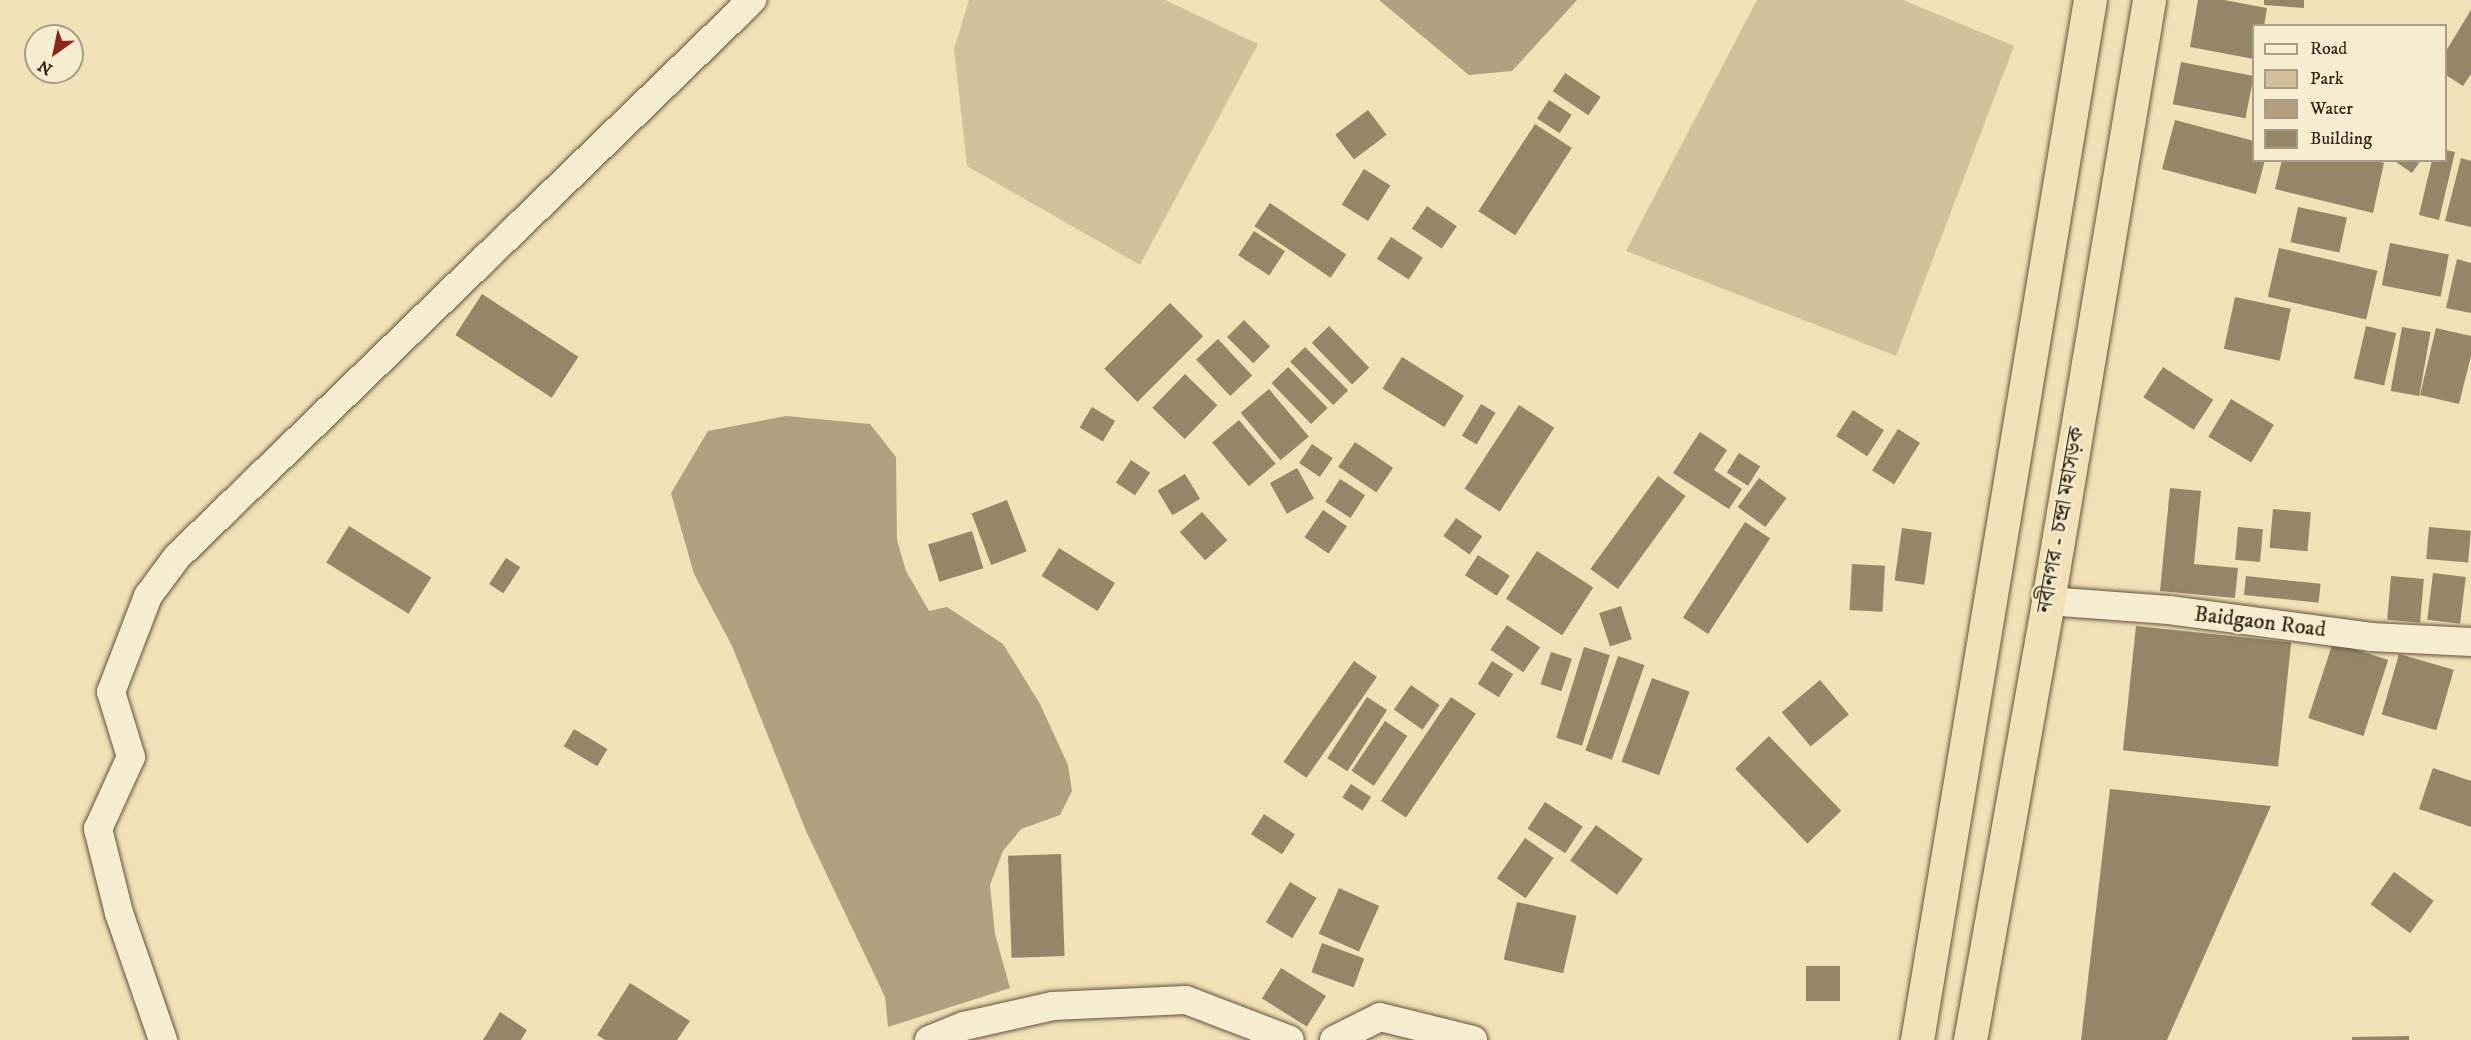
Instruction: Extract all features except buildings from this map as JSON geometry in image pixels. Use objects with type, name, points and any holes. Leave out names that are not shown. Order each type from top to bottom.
[{"type":"highway","points":[[1917,1040],[2090,0]]},
{"type":"highway","name":"নবীনগর - চন্দ্রা মহাসড়ক","points":[[1970,1040],[2048,601],[2149,0]]},
{"type":"street","points":[[163,1040],[119,913],[98,829],[131,758],[111,692],[148,596],[177,556],[752,0]]},
{"type":"street","name":"Baidgaon Road","points":[[2048,601],[2169,610],[2371,637],[2471,642]]},
{"type":"street","points":[[929,1040],[964,1026],[1053,1006],[1186,999],[1290,1040]]},
{"type":"street","points":[[1334,1040],[1380,1017],[1473,1040]]},
{"type":"green space","points":[[969,0],[1165,0],[1258,44],[1140,265],[967,166],[954,49]]},
{"type":"green space","points":[[1757,0],[1903,0],[2014,46],[1896,356],[1626,251]]},
{"type":"water","points":[[1379,0],[1577,0],[1512,71],[1469,75]]},
{"type":"water","points":[[786,416],[870,424],[896,457],[897,540],[906,571],[929,611],[947,607],[1003,644],[1040,704],[1068,765],[1072,791],[1060,815],[1021,829],[1003,851],[990,885],[995,934],[1010,988],[888,1027],[885,997],[806,831],[732,646],[694,574],[671,493],[708,431]]}]
